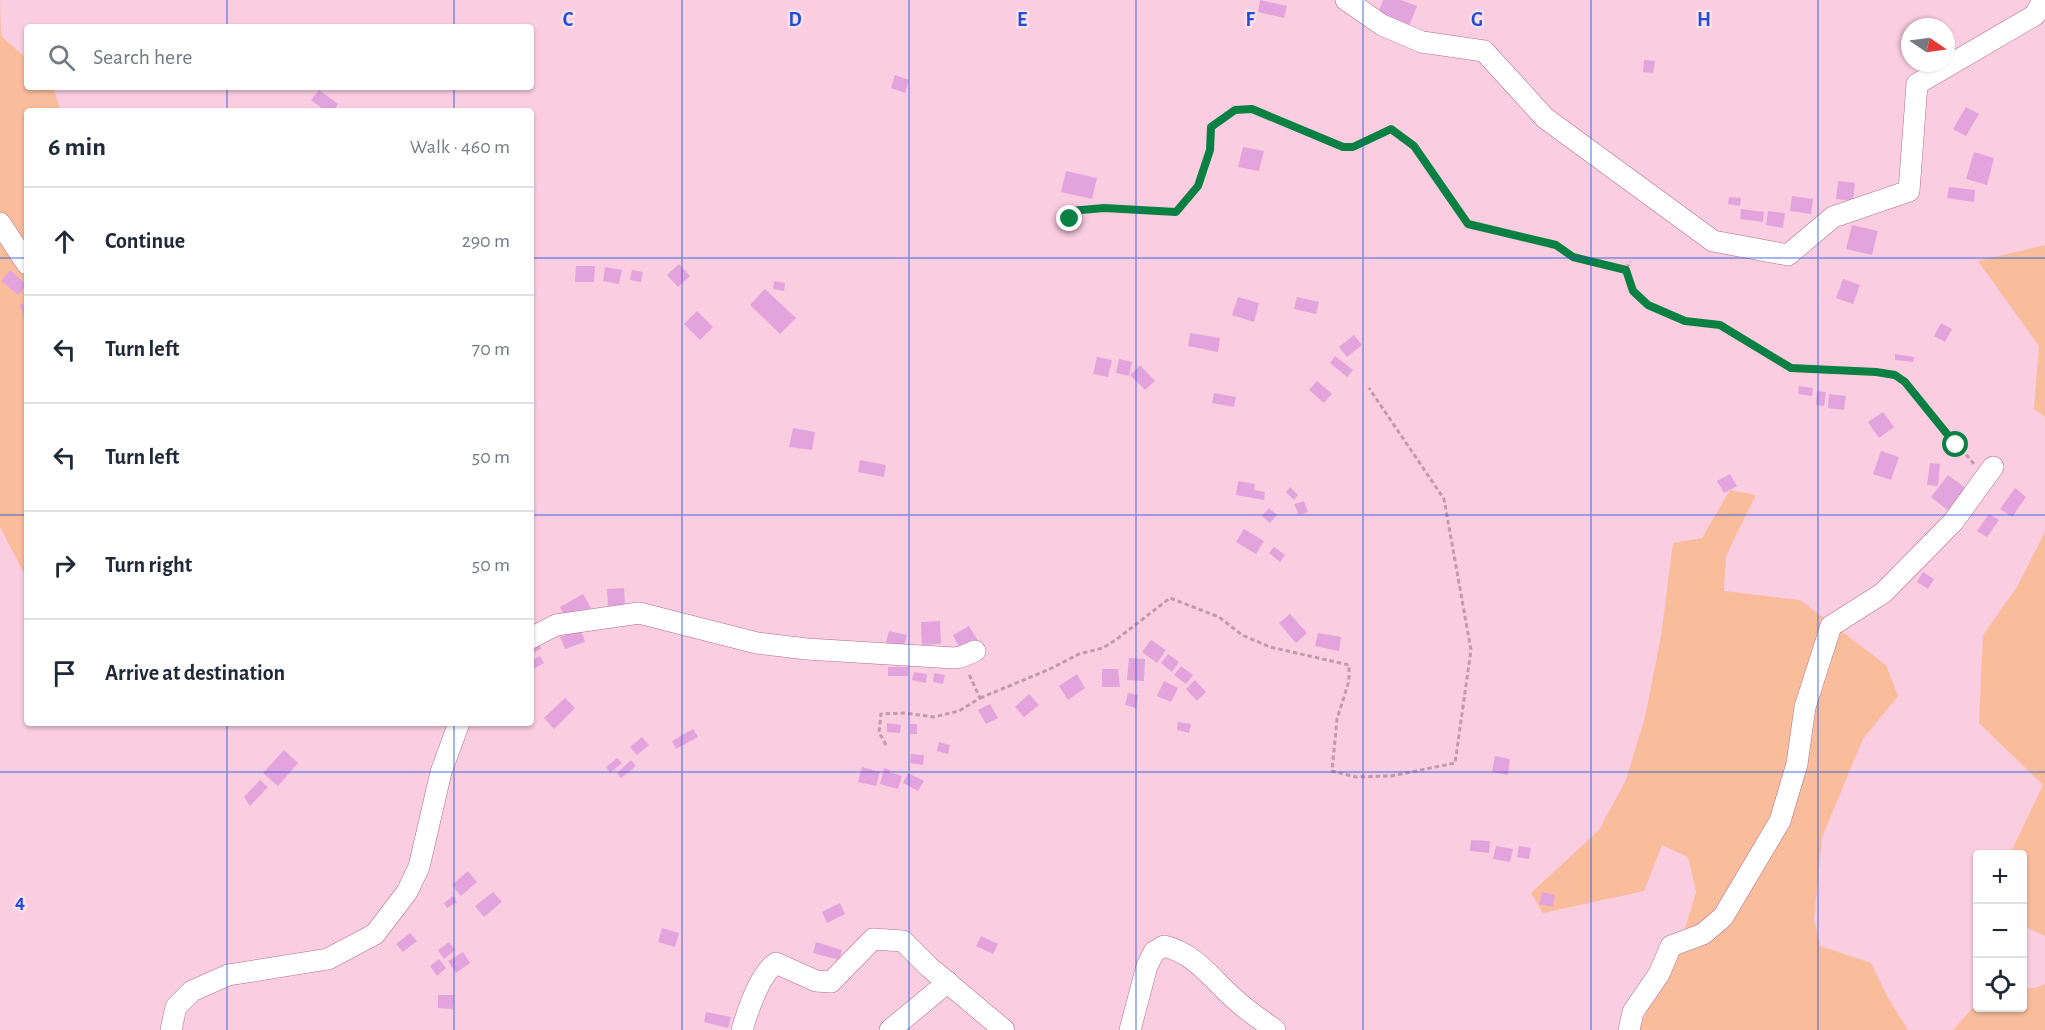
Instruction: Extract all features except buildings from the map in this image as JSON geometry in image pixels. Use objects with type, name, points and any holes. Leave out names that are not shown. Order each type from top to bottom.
[{"type":"street","points":[[1346,0],[1382,25],[1422,42],[1484,51],[1545,118],[1713,241],[1788,255],[1833,217],[1909,190],[1917,84],[2035,15],[2043,0]]},
{"type":"street","points":[[0,223],[24,259]]},
{"type":"street","points":[[1629,1030],[1633,1012],[1659,974],[1671,946],[1703,934],[1723,917],[1780,821],[1797,764],[1805,708],[1831,626],[1883,593],[1953,522],[1989,472]]},
{"type":"street","points":[[534,636],[556,625],[639,613],[757,643],[807,649],[968,654]]},
{"type":"street","points":[[169,1028],[176,1007],[192,991],[228,975],[328,960],[375,934],[407,892],[419,867],[441,772],[459,726]]},
{"type":"street","points":[[742,1030],[749,1008],[768,968],[776,963],[816,981],[831,982],[873,939],[903,940],[1004,1030]]},
{"type":"street","points":[[1130,1030],[1147,966],[1154,952],[1164,946],[1176,949],[1196,960],[1237,1002],[1275,1030]]},
{"type":"street","points":[[890,1030],[948,982]]},
{"type":"path","points":[[1070,219],[1070,211],[1104,208],[1176,212],[1198,186],[1210,150],[1211,127],[1235,110],[1252,109],[1343,147],[1353,147],[1391,129],[1414,146],[1468,224],[1556,245],[1573,257],[1626,270]]},
{"type":"path","points":[[1630,261],[1626,270],[1633,291],[1648,305],[1685,321],[1720,325],[1791,368],[1895,375],[1905,382],[1989,472]]},
{"type":"path","points":[[886,745],[879,732],[881,714],[905,713],[934,717],[959,711],[980,698],[1050,669],[1079,654],[1103,648],[1170,598],[1219,616],[1242,635],[1270,647],[1349,665],[1349,681],[1337,719],[1332,771],[1356,777],[1391,776],[1455,763],[1471,650],[1444,499],[1369,388]]},
{"type":"path","points":[[968,654],[980,698]]},
{"type":"shaded area","points":[[0,0],[1,36],[24,56],[24,90],[54,90],[60,108],[24,108],[24,573],[0,527]]},
{"type":"shaded area","points":[[2045,245],[2045,417],[2034,409],[2039,346],[1978,261]]},
{"type":"shaded area","points":[[1730,490],[1756,495],[1726,556],[1724,591],[1800,600],[1886,665],[1898,696],[1863,739],[1822,837],[1814,919],[1820,946],[1871,963],[1888,998],[1908,1030],[1639,1030],[1651,1000],[1678,952],[1696,892],[1688,857],[1662,845],[1644,891],[1543,913],[1531,893],[1599,830],[1626,780],[1645,717],[1661,636],[1673,543],[1702,538]]},
{"type":"shaded area","points":[[2045,532],[2045,936],[2027,928],[2027,850],[2012,850],[2043,785],[1979,723],[1983,635],[2017,587]]},
{"type":"shaded area","points":[[2045,984],[2045,1030],[1953,1030],[1973,1008],[1973,1012],[2027,1012],[2027,988]]},
{"type":"route","points":[[1070,219],[1070,211],[1104,208],[1176,212],[1198,186],[1210,150],[1211,127],[1235,110],[1252,109],[1343,147],[1353,147],[1391,129],[1414,146],[1468,224],[1556,245],[1573,257],[1626,270],[1633,291],[1648,305],[1685,321],[1720,325],[1791,368],[1895,375],[1905,382],[1956,445]]}]
